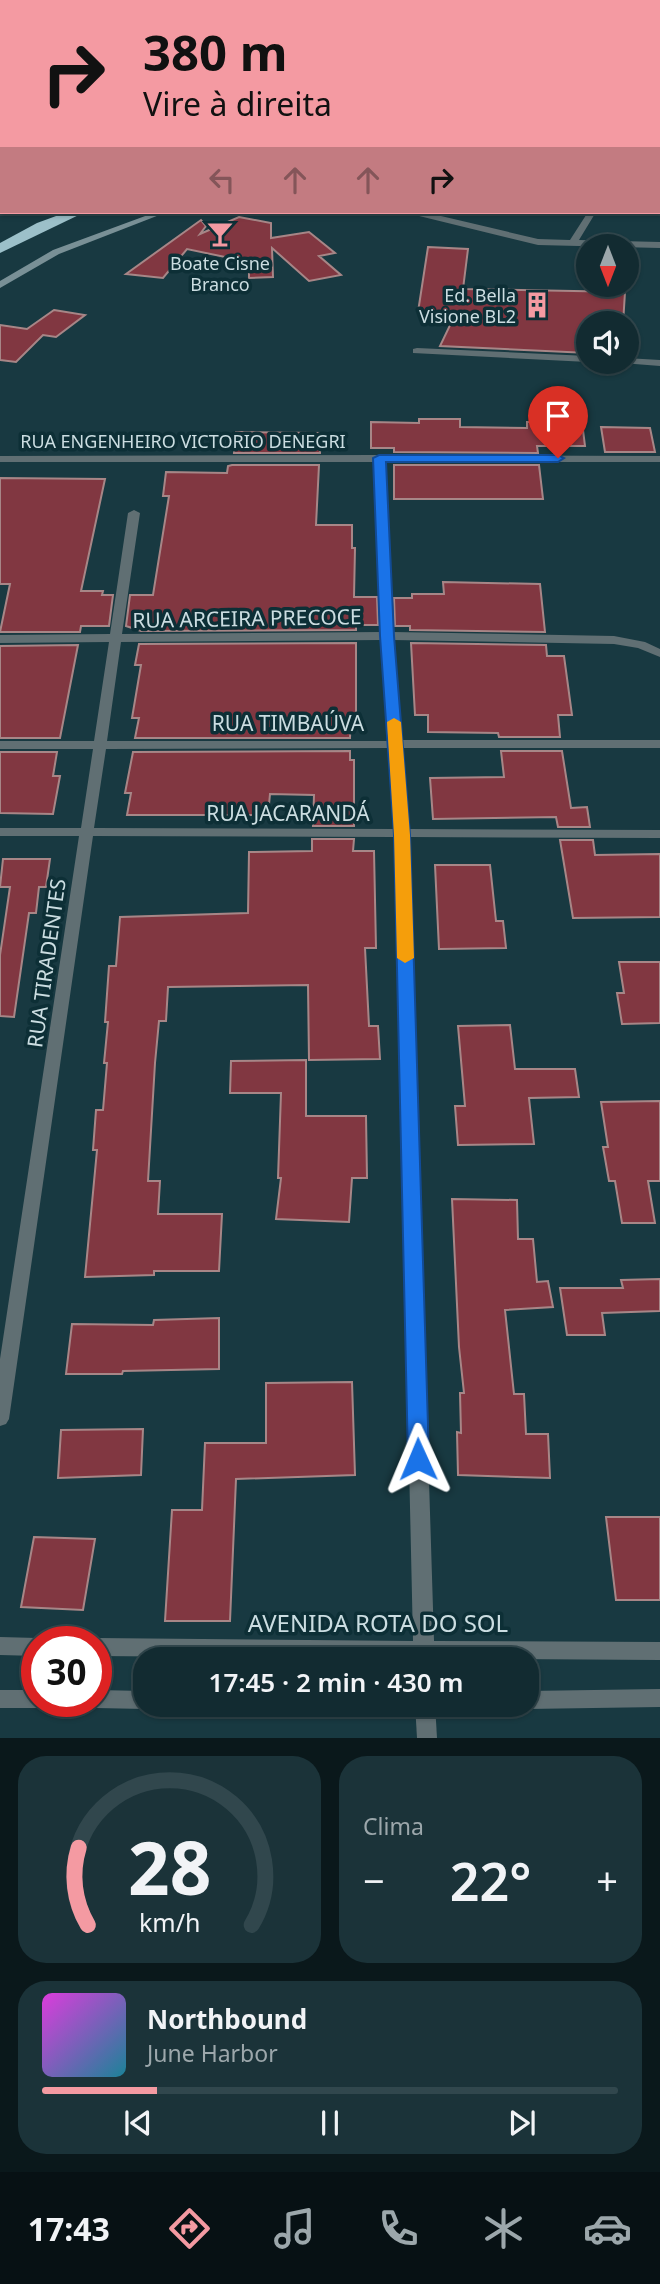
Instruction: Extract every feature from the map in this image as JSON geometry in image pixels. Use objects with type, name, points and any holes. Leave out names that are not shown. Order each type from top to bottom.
[{"type":"highway","points":[[42,226],[55,214]]},
{"type":"highway","points":[[0,249],[42,226],[73,214]]},
{"type":"street","points":[[0,285],[56,252],[158,214]]},
{"type":"street","points":[[422,214],[516,238],[660,246]]},
{"type":"street","points":[[573,243],[591,214]]},
{"type":"street","points":[[417,351],[576,358]]},
{"type":"street","points":[[639,362],[660,363]]},
{"type":"street","points":[[379,458],[387,636],[402,835],[424,1647]]},
{"type":"street","name":"RUA ENGENHEIRO VICTORIO DENEGRI","points":[[0,459],[660,459]]},
{"type":"street","name":"RUA TIRADENTES","points":[[0,1419],[134,513]]},
{"type":"street","name":"RUA ARCEIRA PRECOCE","points":[[0,639],[387,636],[614,640],[641,645],[660,653]]},
{"type":"street","name":"RUA TIMBAÚVA","points":[[0,745],[660,744]]},
{"type":"street","name":"RUA JACARANDÁ","points":[[0,832],[660,834]]},
{"type":"street","points":[[0,1646],[21,1647]]},
{"type":"street","name":"AVENIDA ROTA DO SOL","points":[[112,1647],[133,1648]]},
{"type":"street","name":"AVENIDA ROTA DO SOL","points":[[539,1653],[660,1651]]},
{"type":"street","points":[[539,1700],[660,1698]]},
{"type":"street","points":[[0,1699],[21,1699]]},
{"type":"street","points":[[112,1699],[133,1700]]},
{"type":"street","points":[[425,1717],[426,1738]]},
{"type":"building","points":[[239,217],[271,223],[271,238],[309,232],[335,253],[319,256],[341,275],[309,281],[272,248],[273,277],[249,278],[249,262],[187,249],[163,278],[126,274],[201,220],[206,226],[200,234]]},
{"type":"building","points":[[428,247],[468,249],[463,289],[576,291],[576,298],[625,298],[624,311],[576,311],[576,352],[440,346],[453,319],[446,319],[448,312],[418,312]]},
{"type":"building","points":[[54,310],[85,315],[56,337],[43,335],[16,362],[0,360],[0,325],[27,329]]},
{"type":"building","points":[[419,419],[460,419],[460,427],[527,428],[527,422],[582,422],[585,446],[537,446],[538,453],[394,452],[394,448],[371,448],[371,422],[419,423]]},
{"type":"building","points":[[601,427],[650,428],[655,452],[605,452]]},
{"type":"building","points":[[236,432],[321,433],[320,453],[234,453]]},
{"type":"building","points":[[319,465],[316,525],[352,525],[352,548],[355,548],[354,597],[377,597],[378,625],[356,625],[356,630],[141,631],[126,626],[130,595],[153,595],[169,496],[163,496],[166,472],[227,473],[228,466]]},
{"type":"building","points":[[394,465],[539,465],[543,499],[394,499]]},
{"type":"building","points":[[0,478],[105,479],[81,591],[103,591],[102,595],[113,595],[109,626],[81,626],[80,632],[0,632],[10,584],[0,584]]},
{"type":"building","points":[[443,582],[540,584],[545,632],[410,630],[410,626],[395,626],[394,598],[412,598],[412,594],[444,594]]},
{"type":"building","points":[[356,643],[356,715],[351,715],[350,738],[135,738],[139,718],[132,718],[141,665],[135,665],[139,644]]},
{"type":"building","points":[[411,643],[546,645],[547,656],[564,656],[572,715],[558,715],[560,737],[499,737],[498,733],[428,732],[428,715],[415,715]]},
{"type":"building","points":[[78,645],[60,738],[0,738],[0,646]]},
{"type":"building","points":[[350,751],[350,760],[354,760],[354,826],[313,826],[314,795],[270,794],[268,815],[127,815],[131,793],[125,793],[133,752]]},
{"type":"building","points":[[501,751],[562,751],[571,808],[587,807],[590,827],[558,827],[556,817],[433,819],[430,778],[504,777]]},
{"type":"building","points":[[0,752],[57,752],[53,776],[60,776],[53,814],[0,813]]},
{"type":"building","points":[[312,839],[354,839],[353,851],[374,851],[376,948],[365,948],[369,1026],[378,1026],[380,1059],[309,1060],[308,985],[168,987],[166,1021],[159,1021],[148,1181],[160,1181],[158,1214],[222,1214],[219,1271],[154,1271],[154,1275],[85,1277],[97,1150],[93,1150],[96,1110],[103,1110],[107,1063],[104,1063],[109,966],[116,966],[120,917],[248,913],[249,852],[312,851]]},
{"type":"building","points":[[560,840],[593,840],[595,855],[660,854],[660,917],[573,918]]},
{"type":"building","points":[[3,859],[50,859],[46,887],[39,887],[36,913],[29,913],[14,1017],[0,1016],[0,955],[10,887],[0,887]]},
{"type":"building","points":[[435,865],[490,865],[496,921],[503,921],[506,948],[439,949]]},
{"type":"building","points":[[619,962],[660,962],[660,1023],[622,1024],[617,993],[624,993]]},
{"type":"building","points":[[510,1025],[515,1069],[575,1069],[579,1097],[529,1098],[534,1144],[458,1145],[455,1106],[465,1106],[458,1026]]},
{"type":"building","points":[[306,1060],[306,1116],[366,1116],[367,1178],[352,1178],[349,1222],[276,1219],[281,1178],[278,1178],[281,1093],[230,1093],[231,1061]]},
{"type":"building","points":[[660,1101],[660,1181],[648,1181],[655,1223],[622,1223],[615,1181],[609,1181],[603,1147],[608,1147],[601,1102]]},
{"type":"building","points":[[452,1199],[517,1200],[518,1239],[533,1239],[537,1282],[548,1281],[553,1307],[505,1310],[514,1394],[524,1394],[526,1434],[548,1434],[550,1478],[458,1475],[457,1432],[461,1433],[460,1393],[464,1393],[459,1347]]},
{"type":"building","points":[[660,1279],[660,1311],[602,1313],[605,1335],[567,1335],[560,1288],[623,1288],[621,1280]]},
{"type":"building","points":[[219,1318],[219,1369],[66,1374],[72,1324],[153,1325],[154,1320]]},
{"type":"building","points":[[352,1382],[355,1475],[236,1479],[230,1621],[165,1621],[172,1510],[202,1510],[205,1443],[266,1443],[266,1383]]},
{"type":"building","points":[[143,1429],[141,1475],[58,1478],[61,1430]]},
{"type":"building","points":[[606,1517],[660,1517],[660,1600],[616,1600]]},
{"type":"building","points":[[34,1537],[95,1539],[83,1610],[21,1607]]},
{"type":"slow traffic","points":[[394,722],[402,835],[405,958]]},
{"type":"place","name":"Boate Cisne Branco","points":[[220,234]]},
{"type":"place","name":"Ed. Bella Visione BL2","points":[[537,305]]},
{"type":"route","points":[[418,1459],[402,835],[387,636],[379,458],[558,458]]}]
